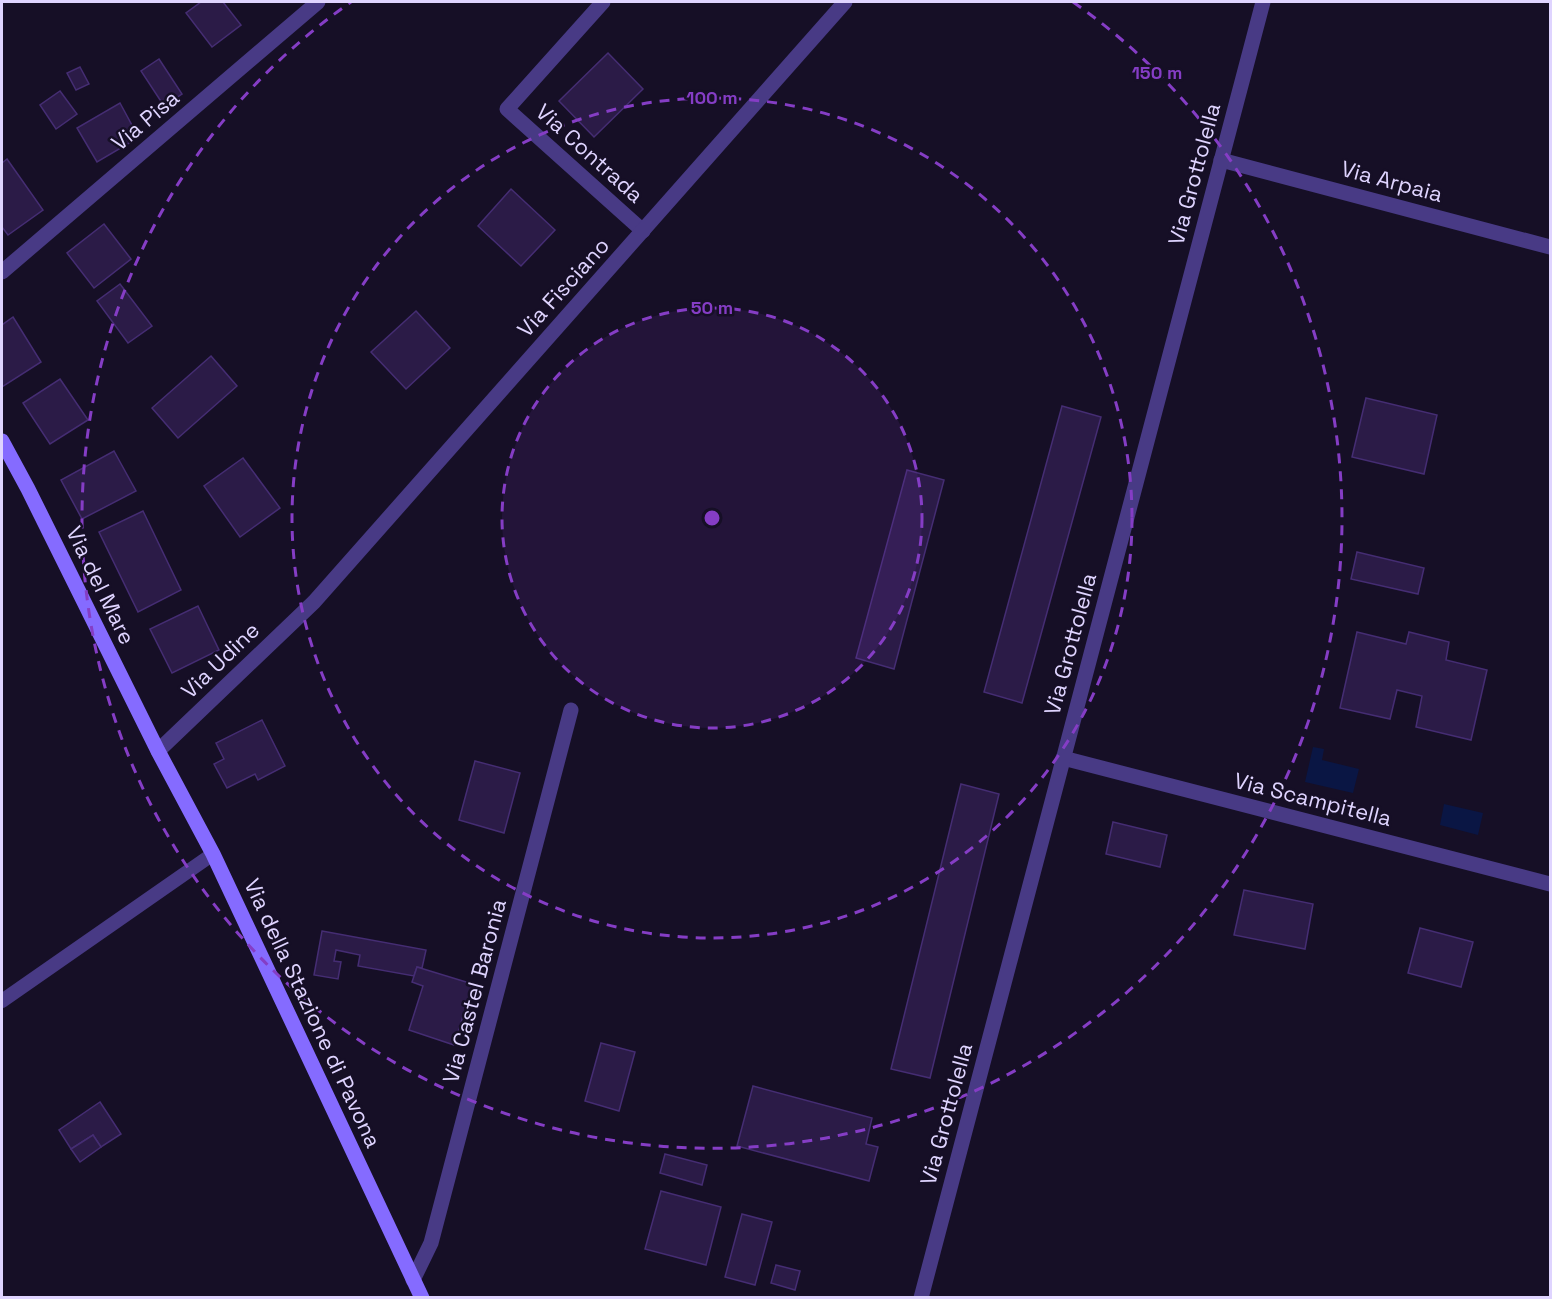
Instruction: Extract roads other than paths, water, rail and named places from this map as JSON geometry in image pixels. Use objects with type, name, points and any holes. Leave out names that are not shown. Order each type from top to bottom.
[{"type":"main road","name":"Via del Mare","points":[[2,441],[158,751]]},
{"type":"main road","name":"Via della Stazione di Pavona","points":[[158,751],[213,854],[422,1298]]},
{"type":"street","name":"Via Pisa","points":[[2,272],[318,2]]},
{"type":"street","name":"Via Contrada","points":[[603,2],[507,109],[643,231]]},
{"type":"street","name":"Via Fisciano","points":[[314,602],[845,2]]},
{"type":"street","name":"Via Grottolella","points":[[921,1298],[1263,2]]},
{"type":"street","name":"Via Arpaia","points":[[1221,160],[1551,247]]},
{"type":"street","name":"Via Udine","points":[[158,751],[314,602]]},
{"type":"street","name":"Via Castel Baronia","points":[[413,1280],[431,1243],[571,710]]},
{"type":"street","name":"Via Scampitella","points":[[1063,758],[1551,884]]},
{"type":"lane","points":[[2,1001],[213,854]]}]
